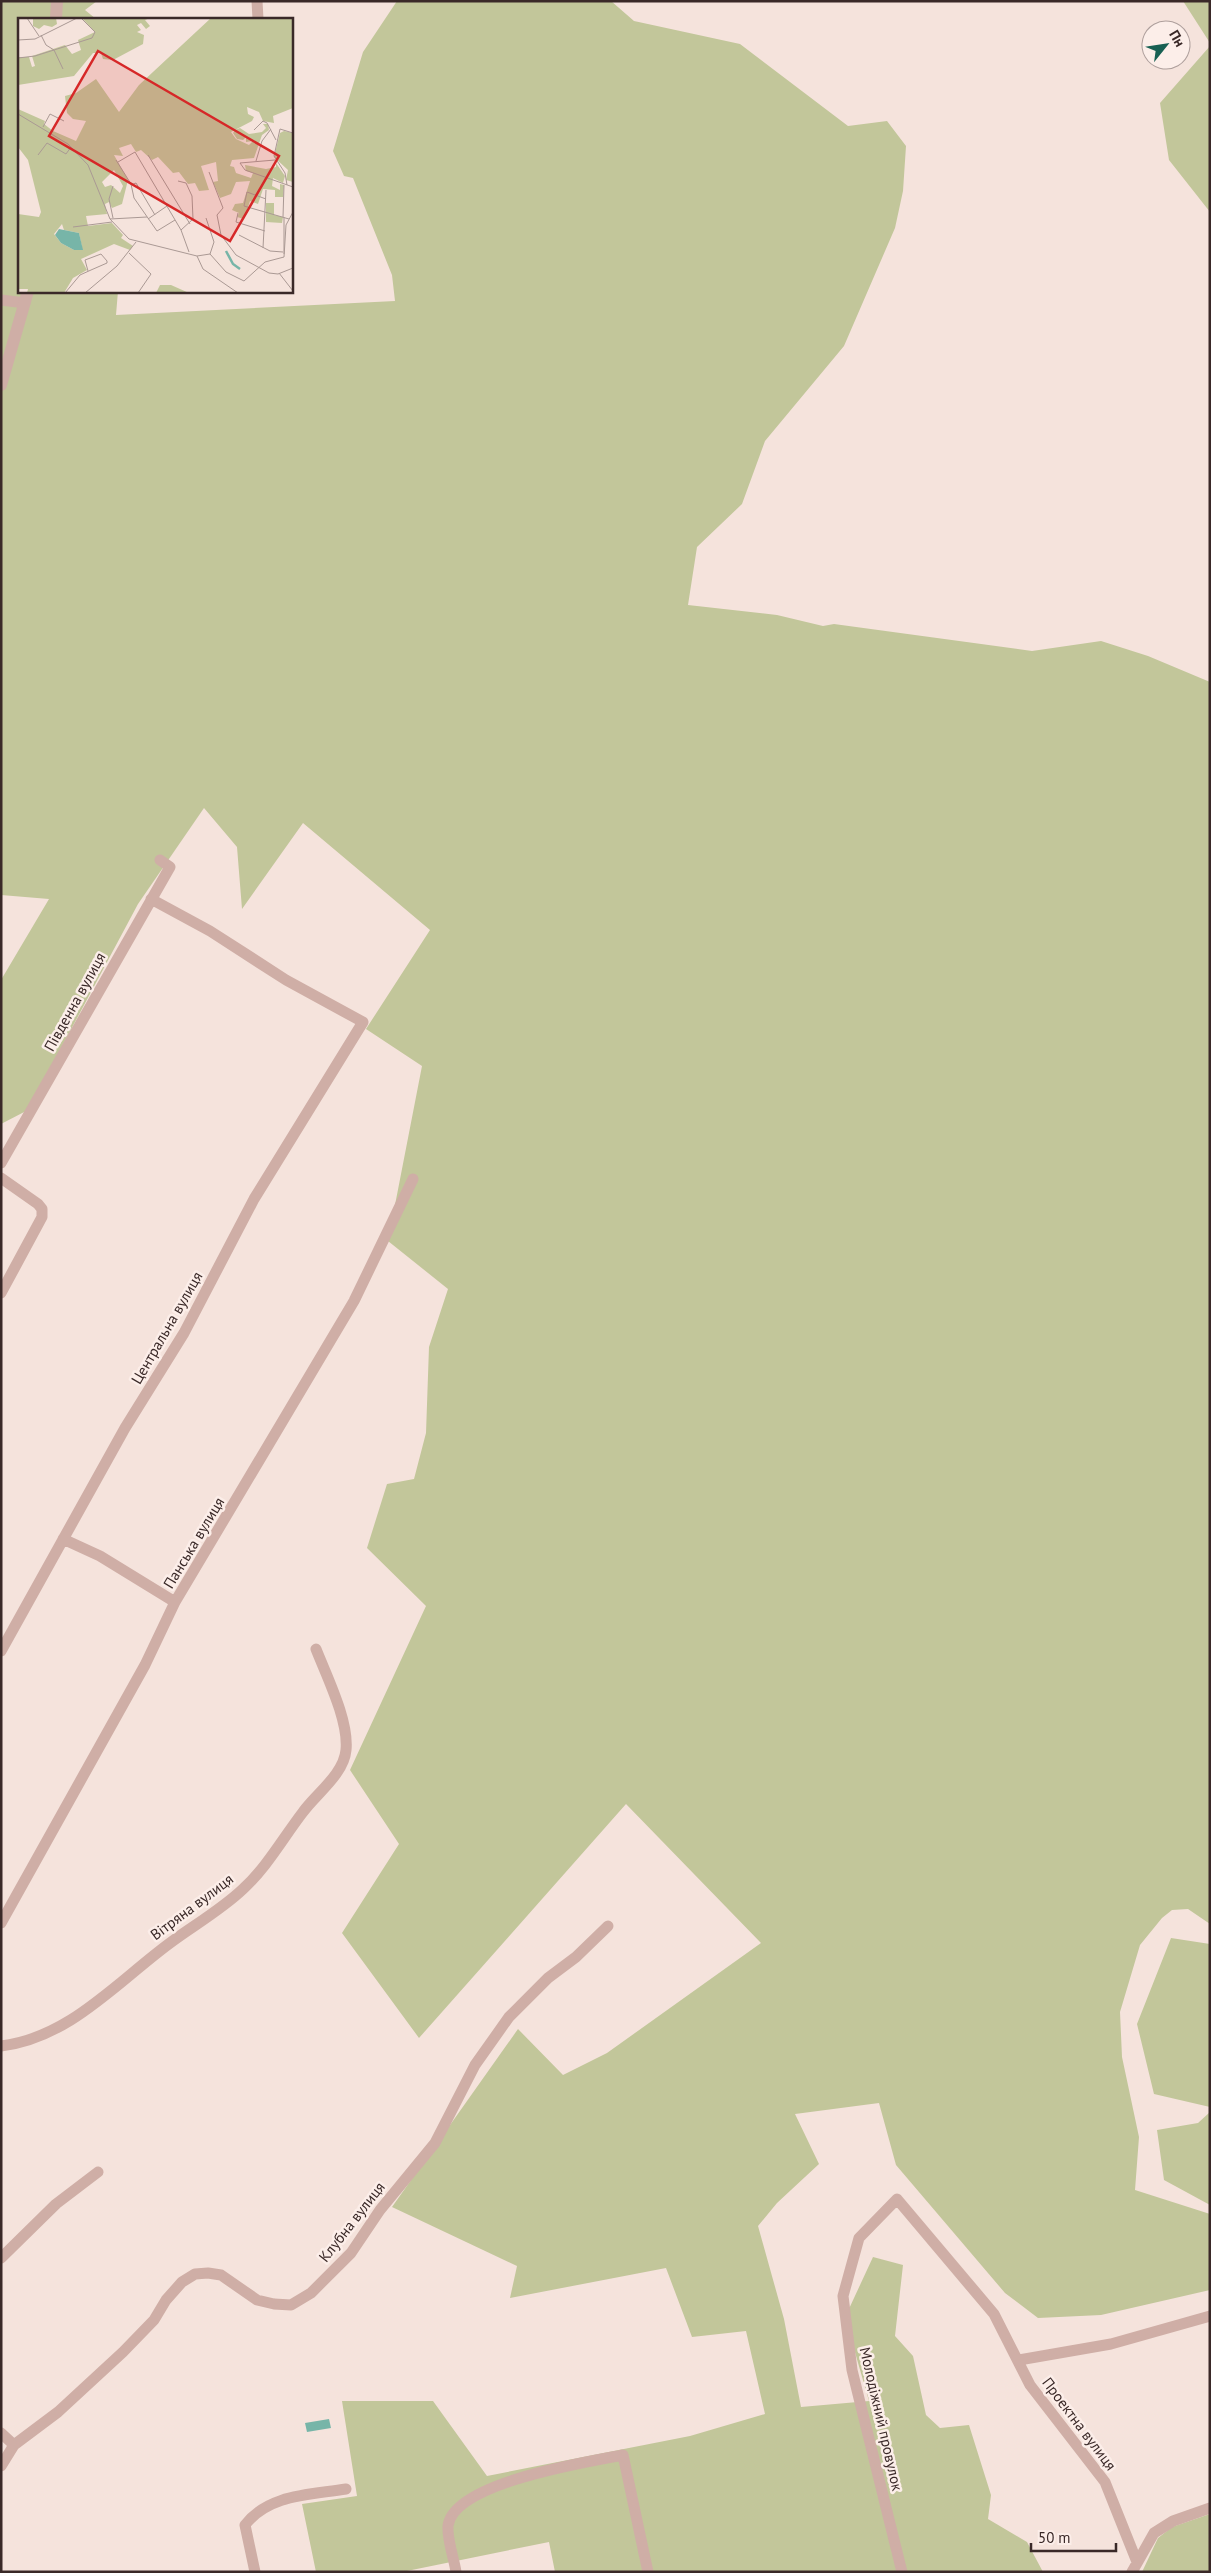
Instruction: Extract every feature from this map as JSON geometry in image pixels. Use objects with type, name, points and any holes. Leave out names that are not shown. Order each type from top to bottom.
[{"type":"street","points":[[56,18],[57,1]]},
{"type":"street","points":[[257,1],[258,18]]},
{"type":"street","points":[[1,300],[26,297],[1,385]]},
{"type":"street","name":"Південна вулиця","points":[[1,1163],[170,867],[160,860]]},
{"type":"street","name":"Центральна вулиця","points":[[1,1651],[125,1428],[184,1333],[254,1199],[363,1022],[286,980],[210,931],[151,899]]},
{"type":"street","points":[[1,1178],[38,1204],[42,1210],[42,1216],[1,1293]]},
{"type":"street","name":"Панська вулиця","points":[[1,1923],[145,1665],[175,1602],[354,1301],[413,1178]]},
{"type":"street","points":[[63,1539],[100,1556],[175,1602]]},
{"type":"street","name":"Вітряна вулиця","points":[[1,2046],[46,2035],[83,2013],[148,1960],[243,1889],[276,1851],[303,1811],[339,1769],[346,1752],[338,1710],[316,1649]]},
{"type":"street","name":"Клубна вулиця","points":[[1,2466],[14,2445],[58,2412],[116,2359],[154,2320],[166,2300],[182,2282],[195,2274],[221,2275],[257,2300],[274,2304],[291,2305],[311,2293],[351,2253],[380,2210],[435,2143],[475,2065],[509,2017],[548,1978],[576,1957],[608,1926]]},
{"type":"street","points":[[1,2258],[56,2204],[98,2172]]},
{"type":"street","name":"Проектна вулиця","points":[[897,2199],[994,2314],[1030,2384],[1046,2408],[1104,2482],[1135,2567]]},
{"type":"street","name":"Молодіжний провулок","points":[[897,2199],[859,2238],[842,2296],[852,2370],[902,2572]]},
{"type":"street","name":"Проектна вулиця","points":[[1019,2360],[1110,2344],[1210,2316]]},
{"type":"street","points":[[1,2434],[14,2445]]},
{"type":"street","points":[[456,2572],[448,2526],[458,2506],[474,2495],[515,2480],[623,2455],[648,2572]]},
{"type":"street","points":[[255,2572],[245,2525],[252,2516],[276,2501],[346,2490]]},
{"type":"street","name":"Проектна вулиця","points":[[1135,2567],[1154,2533],[1173,2521],[1210,2508]]},
{"type":"green space","points":[[1,1],[97,1],[85,10],[95,18],[18,18],[18,292],[118,292],[116,315],[395,301],[392,275],[353,178],[344,176],[333,151],[363,52],[397,1],[611,1],[634,21],[740,44],[848,126],[887,121],[906,146],[903,191],[895,228],[844,346],[765,441],[742,504],[697,547],[688,605],[777,615],[823,626],[834,624],[1032,651],[1101,641],[1148,656],[1210,682],[1210,1924],[1188,1909],[1172,1910],[1162,1918],[1140,1945],[1120,2012],[1122,2057],[1139,2137],[1135,2190],[1210,2214],[1210,2290],[1101,2315],[1038,2318],[1005,2293],[896,2165],[879,2103],[795,2114],[819,2164],[777,2203],[758,2226],[784,2319],[801,2407],[869,2401],[850,2335],[848,2311],[873,2257],[903,2265],[895,2336],[913,2356],[926,2415],[940,2428],[969,2425],[991,2495],[988,2519],[1027,2542],[1043,2572],[555,2572],[549,2542],[402,2572],[316,2572],[302,2504],[357,2496],[342,2401],[433,2401],[487,2476],[690,2436],[765,2414],[746,2331],[692,2337],[666,2268],[510,2298],[517,2266],[392,2207],[518,2029],[563,2075],[607,2053],[761,1943],[626,1804],[419,2038],[342,1933],[399,1844],[350,1770],[426,1606],[367,1548],[387,1484],[414,1479],[426,1433],[429,1347],[448,1289],[388,1241],[422,1066],[366,1029],[430,930],[303,823],[242,909],[237,847],[204,808],[138,904],[28,1110],[1,1124],[1,980],[49,899],[1,895]]},
{"type":"green space","points":[[1183,1],[1210,1],[1210,43]]},
{"type":"green space","points":[[1210,46],[1210,212],[1169,160],[1160,103],[1191,70]]},
{"type":"green space","points":[[1171,1938],[1210,1944],[1210,2107],[1154,2094],[1137,2024]]},
{"type":"green space","points":[[1210,2112],[1210,2205],[1164,2180],[1157,2130],[1198,2123]]},
{"type":"green space","points":[[1210,2514],[1210,2572],[1142,2572],[1158,2538],[1172,2527]]},
{"type":"water","points":[[329,2419],[331,2428],[307,2432],[305,2423]]}]
